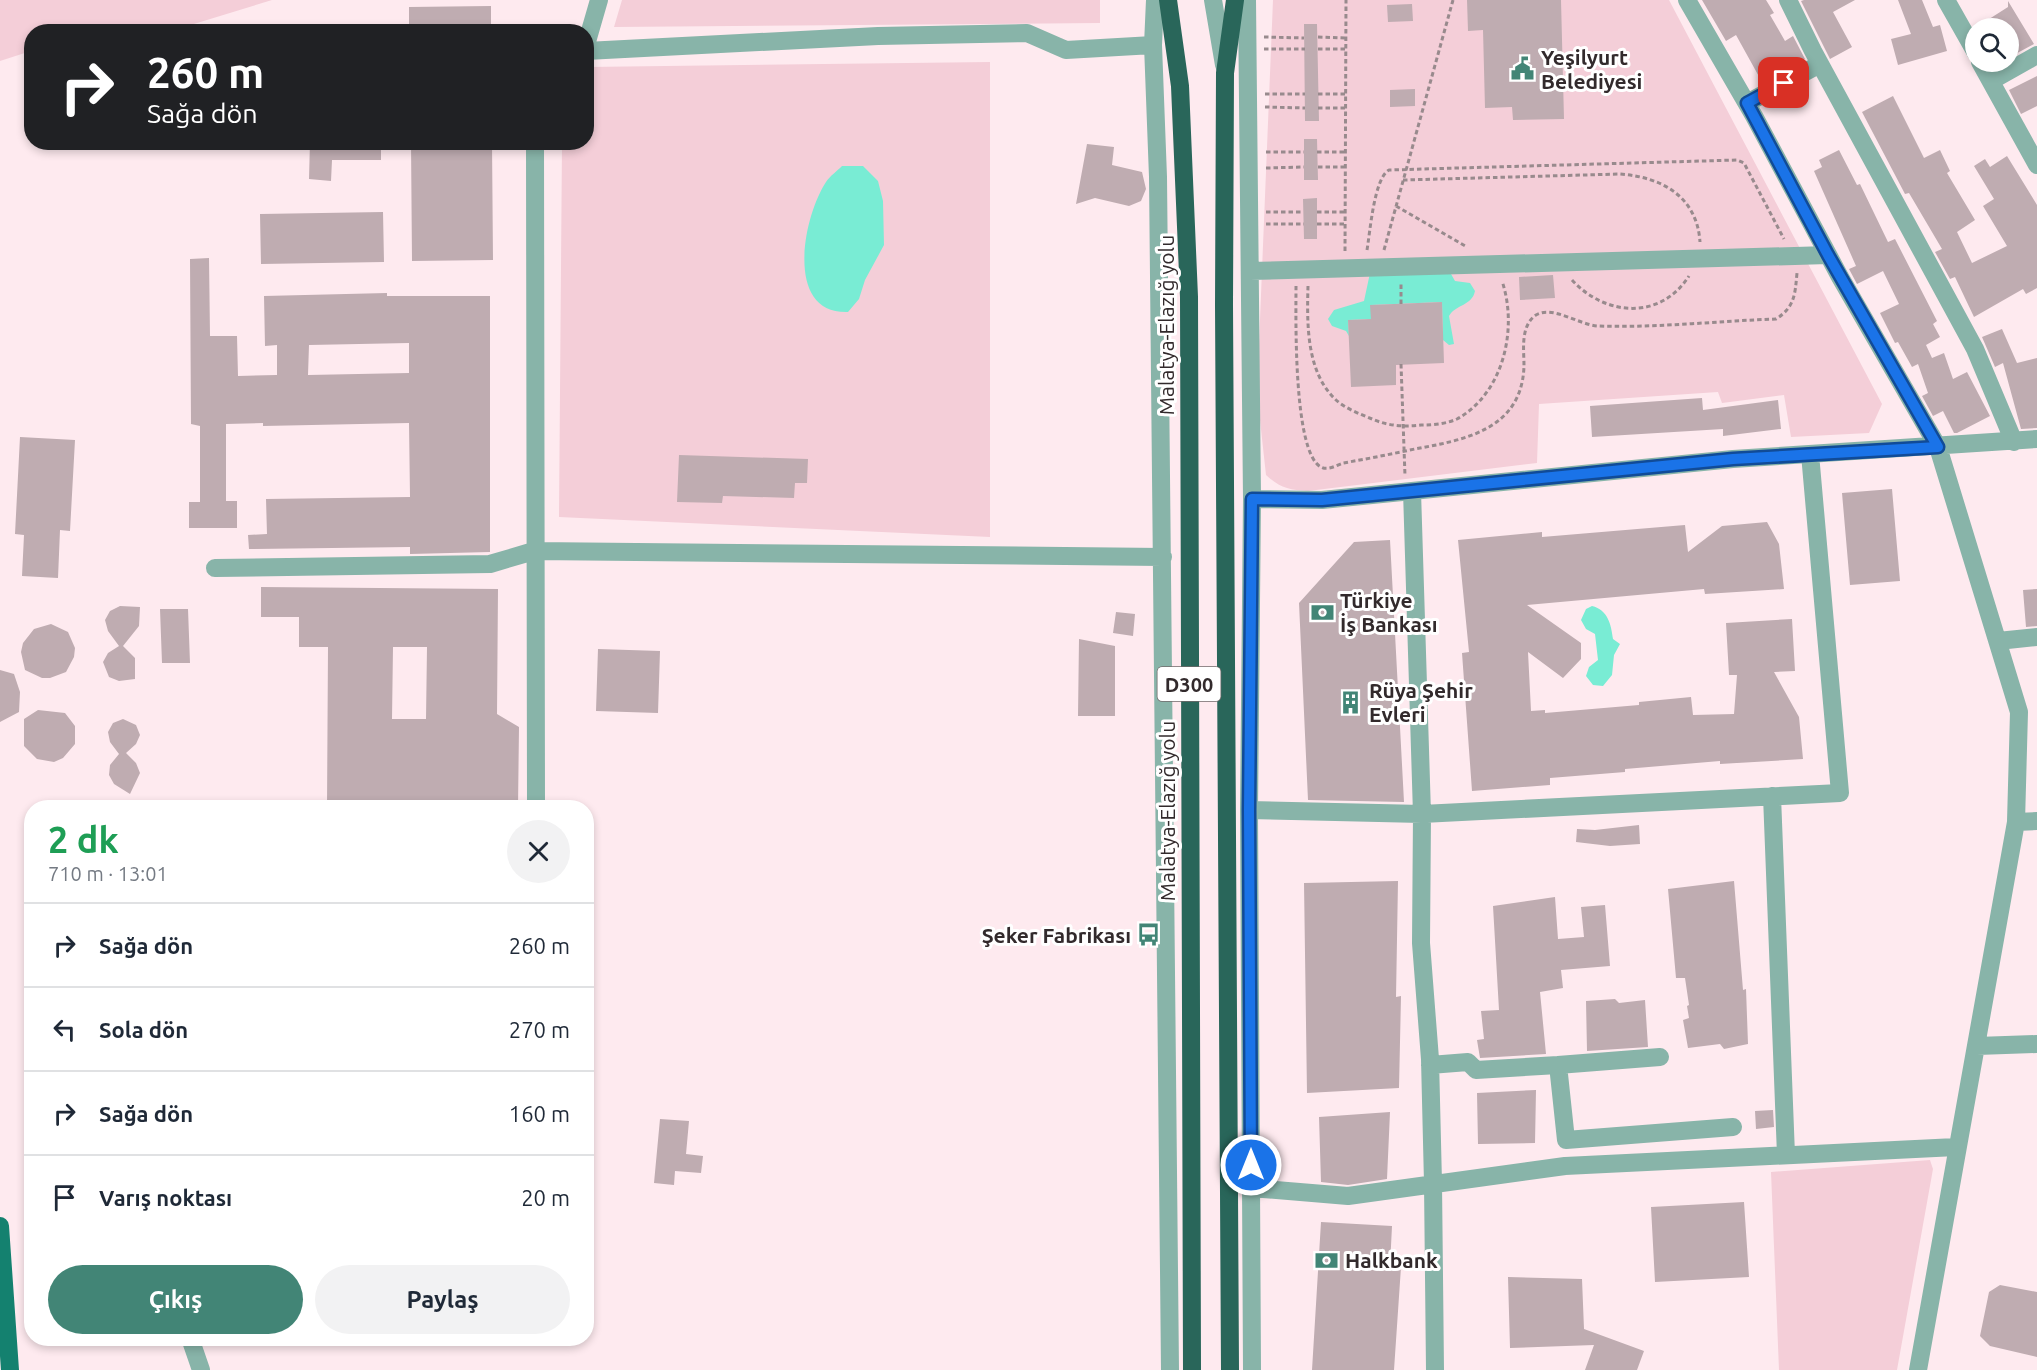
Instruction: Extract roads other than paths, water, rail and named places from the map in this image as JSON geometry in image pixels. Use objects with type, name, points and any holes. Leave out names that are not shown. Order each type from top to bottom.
[{"type":"highway","name":"Malatya-Elazığ yolu","points":[[1168,0],[1180,86],[1189,286],[1192,1370]]},
{"type":"highway","name":"D300","points":[[1230,1370],[1225,73],[1235,0]]},
{"type":"main road","points":[[0,1226],[10,1370]]},
{"type":"street","points":[[592,24],[599,0]]},
{"type":"street","points":[[1155,0],[1153,45],[1158,177],[1163,557],[1170,1370]]},
{"type":"street","points":[[1213,0],[1225,73]]},
{"type":"street","points":[[1247,0],[1252,499],[1249,810],[1252,1370]]},
{"type":"street","points":[[1688,0],[1747,103],[1828,255],[1938,447],[2019,712],[2016,822],[1977,1046],[1956,1147],[1918,1370]]},
{"type":"street","points":[[1788,0],[1820,64],[1975,349],[2014,442]]},
{"type":"street","points":[[1946,0],[1965,34]]},
{"type":"street","points":[[594,51],[878,36],[1027,33],[1066,50],[1153,45]]},
{"type":"street","points":[[1991,81],[2037,55]]},
{"type":"street","points":[[1747,103],[1820,64]]},
{"type":"street","points":[[1986,72],[2037,165]]},
{"type":"street","points":[[535,150],[536,800]]},
{"type":"street","points":[[1250,271],[1828,255]]},
{"type":"street","points":[[1252,499],[1322,500],[1733,459],[2037,439]]},
{"type":"street","points":[[1249,810],[1422,814],[1840,793],[1810,454]]},
{"type":"street","points":[[1409,491],[1422,814],[1421,943],[1430,1065],[1435,1370]]},
{"type":"street","points":[[215,568],[490,564],[534,551],[1163,557]]},
{"type":"street","points":[[1998,641],[2037,637]]},
{"type":"street","points":[[1772,796],[1786,1155]]},
{"type":"street","points":[[2016,822],[2037,821]]},
{"type":"street","points":[[1977,1046],[2037,1044]]},
{"type":"street","points":[[1430,1065],[1468,1062],[1476,1070],[1660,1057]]},
{"type":"street","points":[[1558,1065],[1566,1140],[1733,1127]]},
{"type":"street","points":[[1251,1188],[1348,1196],[1565,1167],[1956,1147]]},
{"type":"street","points":[[193,1346],[201,1370]]},
{"type":"place","name":"Yeşilyurt Belediyesi","points":[[1523,69]]},
{"type":"place","name":"Türkiye İş Bankası","points":[[1322,612]]},
{"type":"place","name":"Rüya Şehir Evleri","points":[[1351,702]]},
{"type":"place","name":"Şeker Fabrikası","points":[[1149,935]]},
{"type":"place","name":"Halkbank","points":[[1327,1260]]}]
